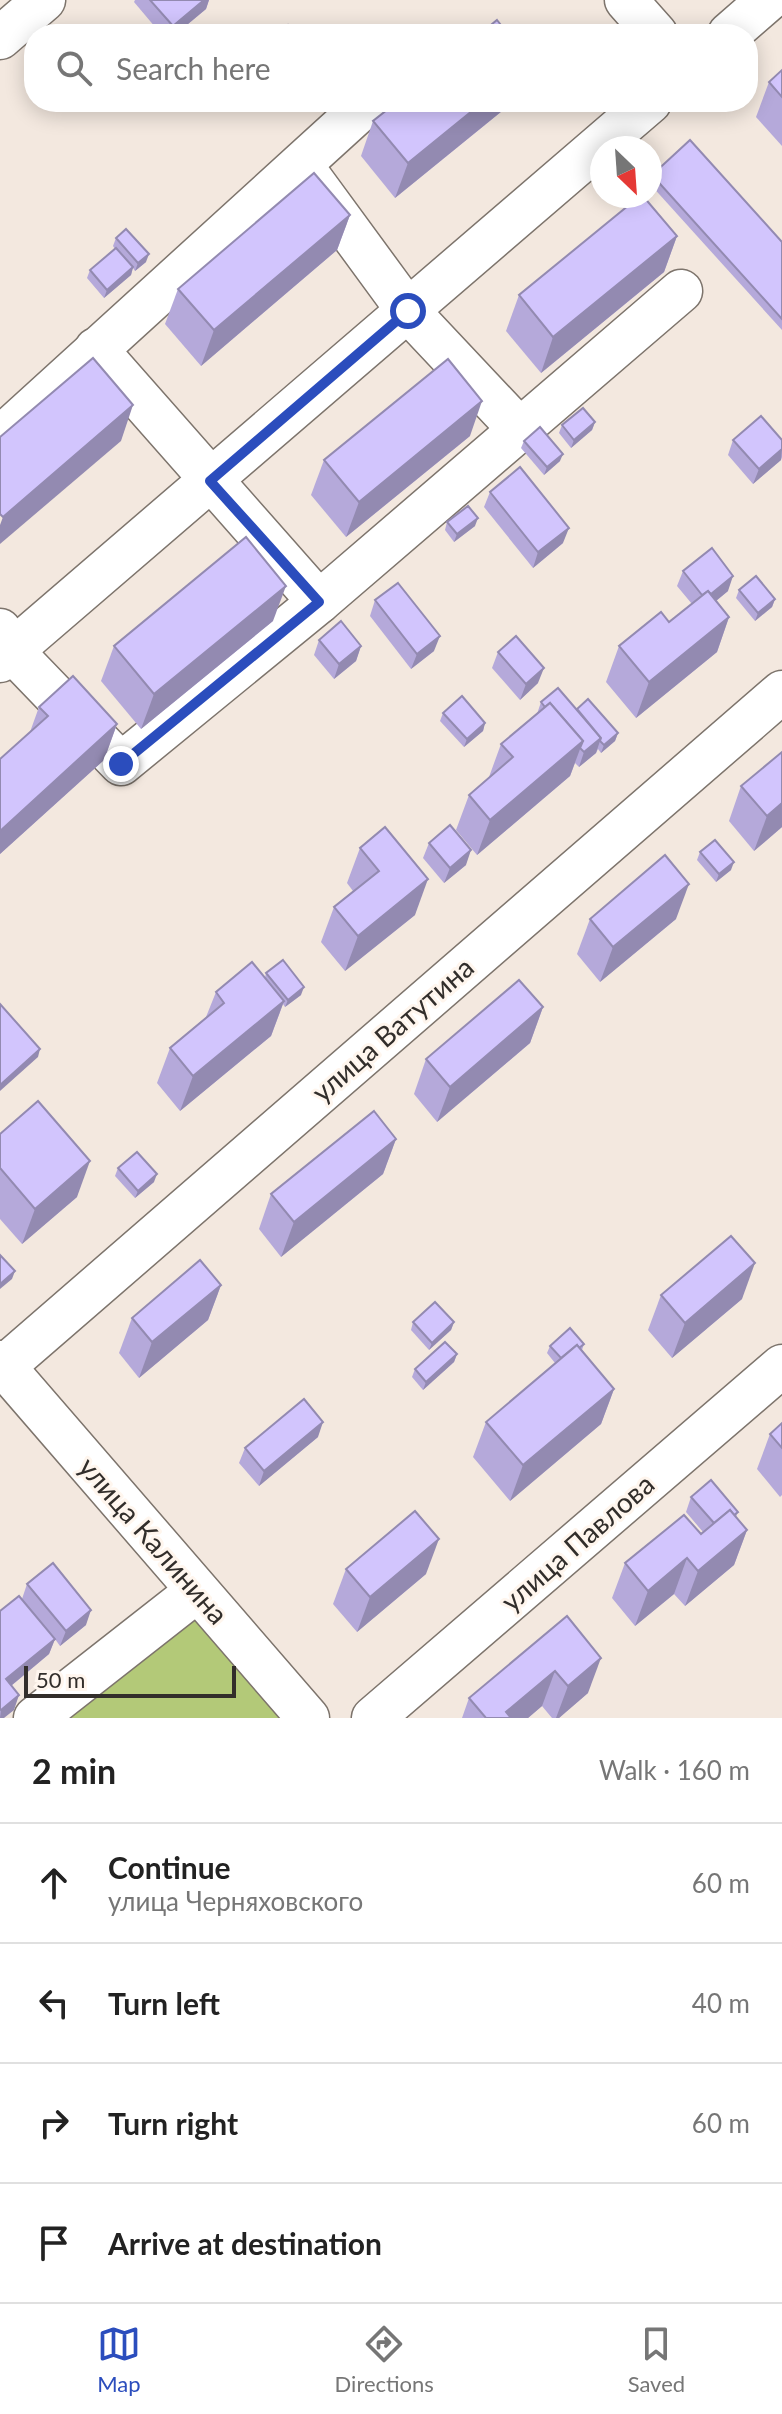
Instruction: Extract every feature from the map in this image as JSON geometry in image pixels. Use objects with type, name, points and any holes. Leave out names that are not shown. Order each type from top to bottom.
[{"type":"street","points":[[0,38],[44,0]]},
{"type":"street","points":[[626,0],[647,24]]},
{"type":"street","points":[[740,24],[768,0]]},
{"type":"street","points":[[0,438],[358,112]]},
{"type":"street","points":[[638,112],[210,481],[4,647],[121,764],[319,602],[681,291]]},
{"type":"street","points":[[300,164],[408,311],[521,431]]},
{"type":"street","points":[[96,349],[319,602]]},
{"type":"street","name":"улица Ватутина","points":[[1,1366],[782,692]]},
{"type":"street","name":"улица Калинина","points":[[1,1366],[308,1718]]},
{"type":"street","name":"улица Павлова","points":[[373,1718],[782,1366]]},
{"type":"street","points":[[35,1718],[197,1591]]},
{"type":"green space","points":[[192,1604],[286,1718],[55,1718]]},
{"type":"building","points":[[150,0],[204,0],[175,24],[171,24]]},
{"type":"building","points":[[782,70],[782,97],[769,82]]},
{"type":"building","points":[[384,112],[471,112],[408,163],[373,121]]},
{"type":"building","points":[[690,140],[782,242],[782,319],[662,186],[662,166]]},
{"type":"building","points":[[314,173],[350,215],[214,330],[178,289]]},
{"type":"building","points":[[625,208],[653,208],[677,236],[553,337],[519,295]]},
{"type":"building","points":[[126,229],[149,254],[138,263],[116,238]]},
{"type":"building","points":[[116,248],[133,267],[107,290],[90,270]]},
{"type":"building","points":[[93,358],[133,405],[3,517],[0,514],[0,437]]},
{"type":"building","points":[[448,359],[482,401],[359,502],[324,460]]},
{"type":"building","points":[[583,408],[595,422],[574,440],[562,425]]},
{"type":"building","points":[[761,416],[782,440],[782,449],[759,469],[733,440]]},
{"type":"building","points":[[540,427],[563,454],[547,467],[524,441]]},
{"type":"building","points":[[520,467],[569,528],[538,552],[490,492]]},
{"type":"building","points":[[468,506],[478,518],[457,534],[447,522]]},
{"type":"building","points":[[246,537],[286,586],[154,694],[114,646]]},
{"type":"building","points":[[712,548],[733,576],[711,594],[708,591],[702,595],[683,571]]},
{"type":"building","points":[[756,576],[775,599],[758,613],[739,590]]},
{"type":"building","points":[[398,583],[440,636],[417,654],[375,600]]},
{"type":"building","points":[[708,591],[729,617],[649,682],[619,646],[661,612],[669,622]]},
{"type":"building","points":[[341,621],[361,646],[339,664],[319,640]]},
{"type":"building","points":[[516,636],[544,668],[526,684],[498,652]]},
{"type":"building","points":[[73,676],[117,724],[0,831],[0,759],[48,716],[39,707]]},
{"type":"building","points":[[558,688],[601,738],[584,752],[580,748],[583,741],[550,703],[545,707],[541,702]]},
{"type":"building","points":[[462,696],[485,723],[467,739],[443,713]]},
{"type":"building","points":[[588,699],[618,733],[604,745],[577,709]]},
{"type":"building","points":[[550,703],[583,741],[490,820],[469,795],[513,757],[501,744]]},
{"type":"building","points":[[782,752],[782,803],[767,816],[741,786]]},
{"type":"building","points":[[450,825],[471,850],[450,868],[429,843]]},
{"type":"building","points":[[385,827],[428,879],[358,936],[334,907],[379,871],[360,848]]},
{"type":"building","points":[[715,840],[734,862],[719,874],[700,852]]},
{"type":"building","points":[[665,855],[689,884],[613,947],[590,919]]},
{"type":"building","points":[[283,960],[304,987],[288,1000],[266,973]]},
{"type":"building","points":[[252,962],[284,1001],[193,1076],[170,1048],[224,1003],[216,992]]},
{"type":"building","points":[[519,980],[543,1007],[450,1087],[426,1059]]},
{"type":"building","points":[[0,1004],[40,1049],[0,1085]]},
{"type":"building","points":[[38,1101],[90,1161],[35,1209],[0,1168],[0,1134]]},
{"type":"building","points":[[374,1111],[396,1139],[294,1222],[271,1194]]},
{"type":"building","points":[[137,1152],[157,1174],[138,1191],[118,1168]]},
{"type":"building","points":[[731,1236],[755,1263],[685,1323],[661,1295]]},
{"type":"building","points":[[0,1255],[15,1271],[0,1284]]},
{"type":"building","points":[[200,1260],[221,1285],[152,1342],[132,1318]]},
{"type":"building","points":[[435,1302],[454,1322],[432,1343],[413,1322]]},
{"type":"building","points":[[570,1328],[584,1344],[579,1348],[577,1345],[561,1358],[550,1346]]},
{"type":"building","points":[[445,1342],[457,1354],[426,1382],[415,1369]]},
{"type":"building","points":[[577,1345],[614,1389],[523,1465],[486,1422]]},
{"type":"building","points":[[304,1399],[323,1422],[264,1471],[245,1448]]},
{"type":"building","points":[[782,1423],[782,1448],[770,1434]]},
{"type":"building","points":[[711,1480],[738,1512],[734,1515],[730,1510],[714,1523],[691,1497]]},
{"type":"building","points":[[730,1510],[747,1530],[698,1571],[687,1558],[648,1591],[625,1563],[684,1515],[701,1534]]},
{"type":"building","points":[[415,1511],[439,1539],[370,1597],[346,1569]]},
{"type":"building","points":[[53,1563],[91,1610],[66,1631],[27,1584]]},
{"type":"building","points":[[19,1596],[55,1639],[6,1679],[19,1695],[1,1710],[0,1611]]},
{"type":"building","points":[[567,1616],[601,1658],[568,1686],[555,1671],[506,1712],[511,1718],[486,1718],[469,1698]]},
{"type":"route","points":[[121,764],[319,602],[210,481],[408,311]]}]
